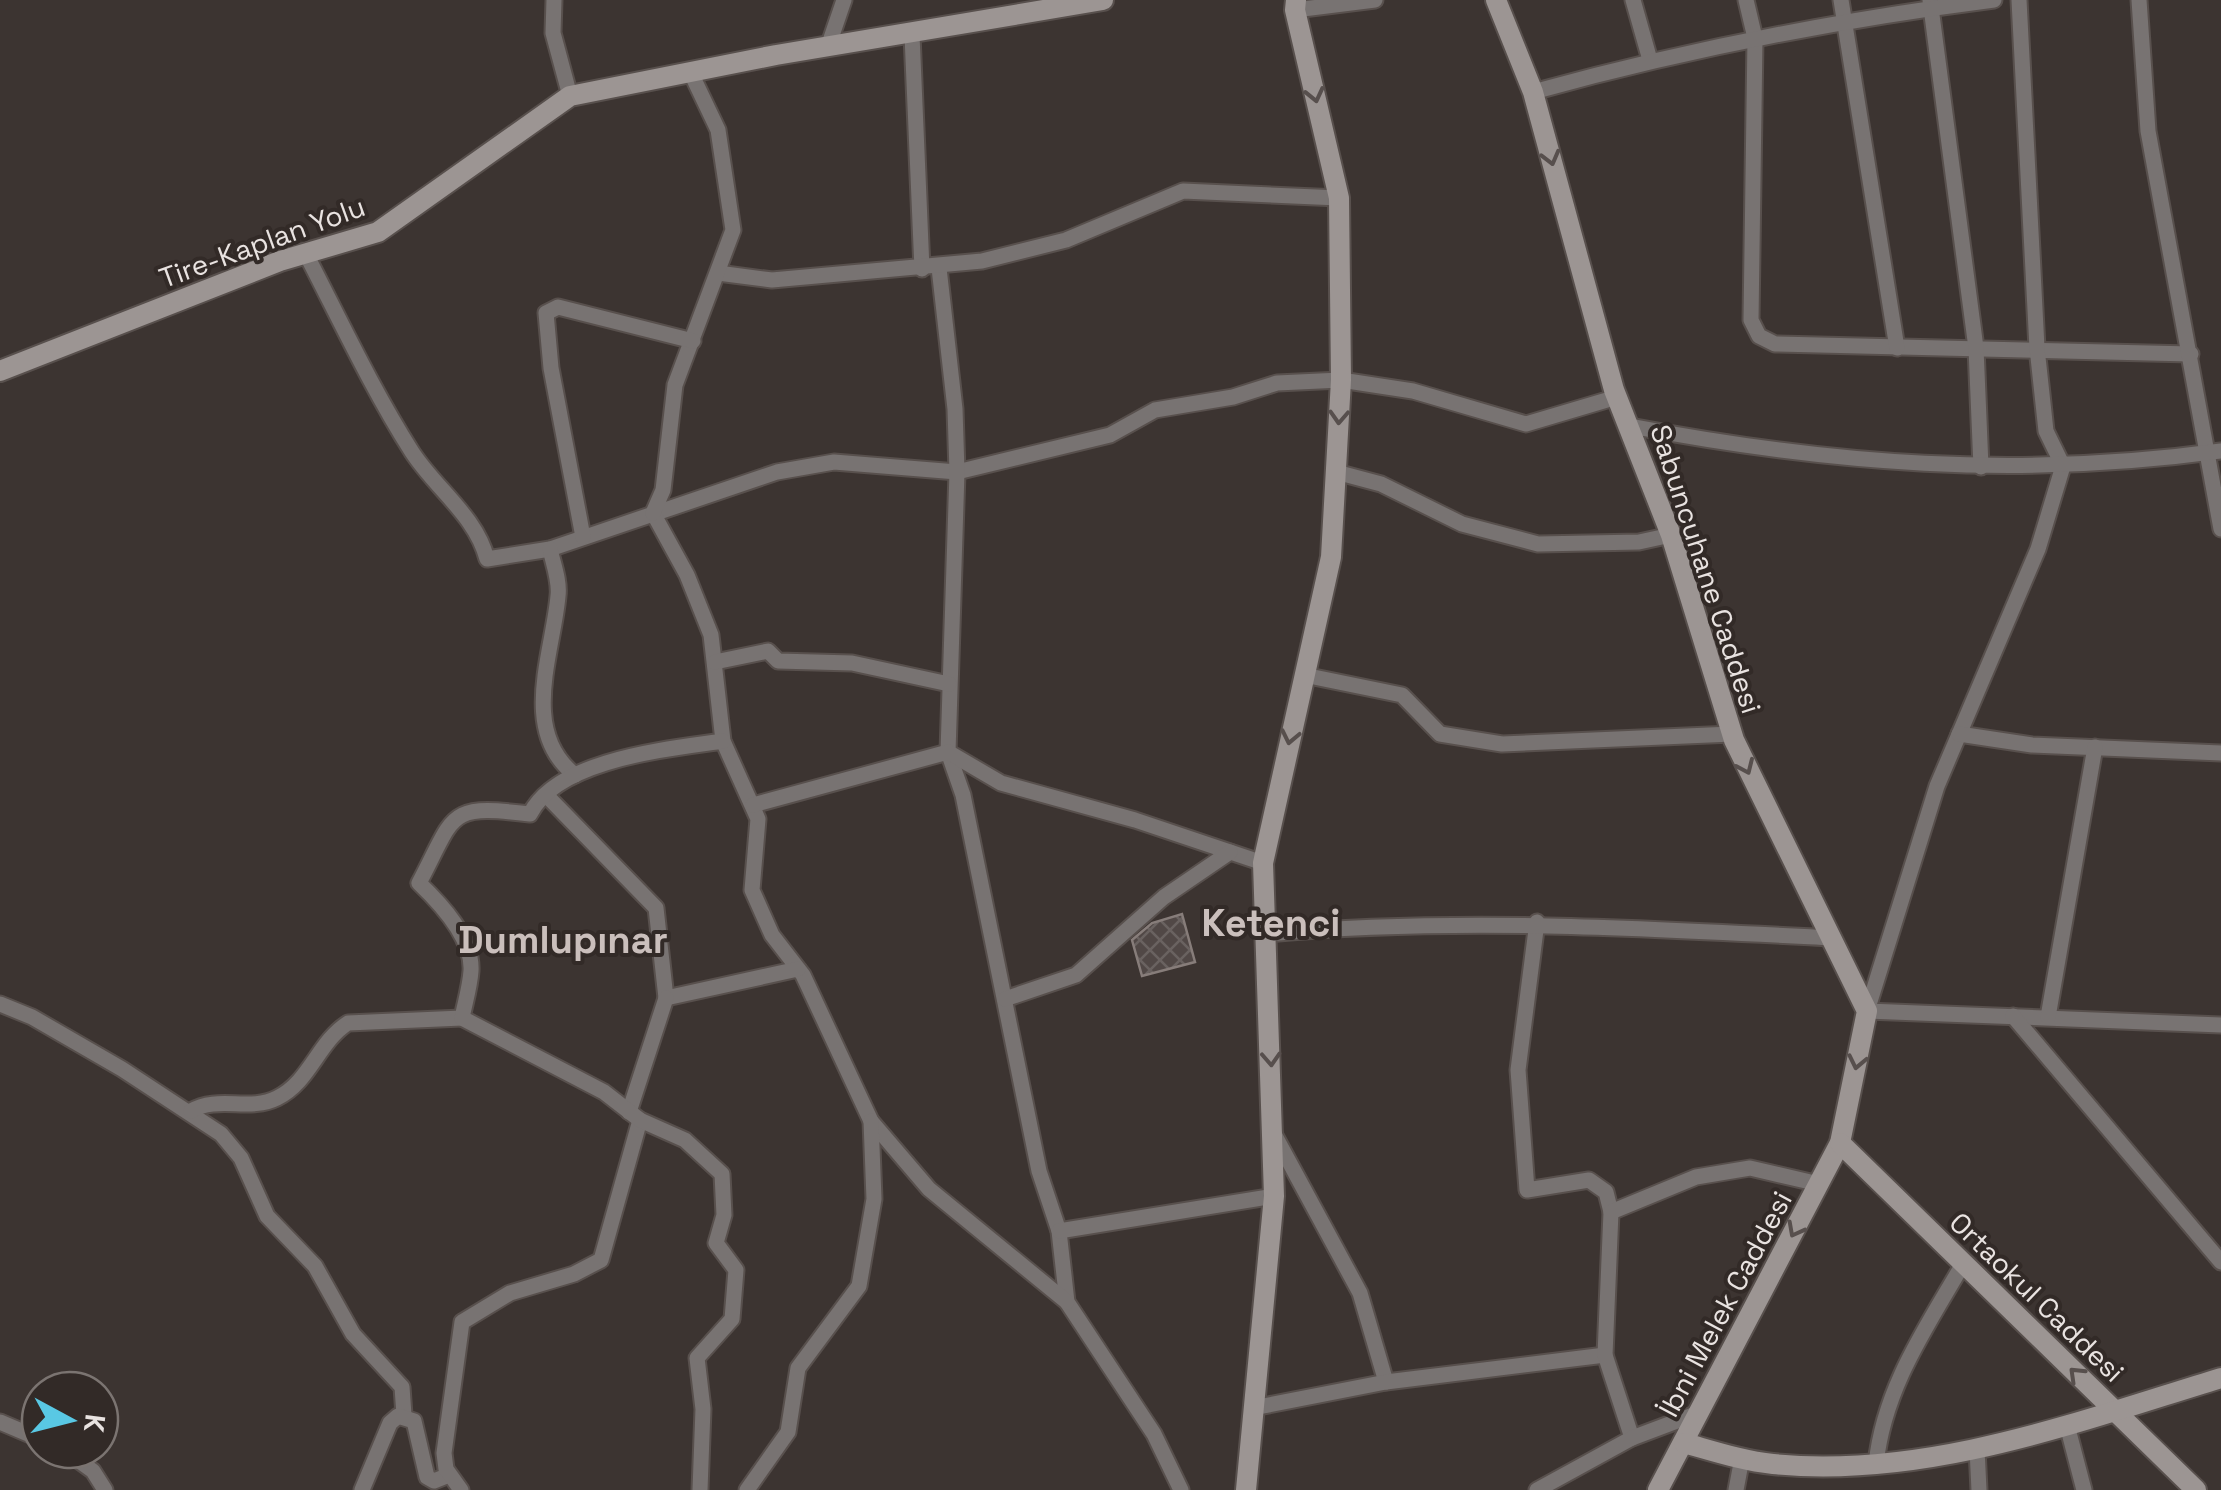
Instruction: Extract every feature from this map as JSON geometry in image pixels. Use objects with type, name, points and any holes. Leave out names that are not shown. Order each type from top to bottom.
[{"type":"street","points":[[554,0],[553,33],[570,96]]},
{"type":"street","points":[[828,47],[844,0]]},
{"type":"street","name":"Tire-Kaplan Yolu","points":[[0,371],[306,254],[354,242],[400,220],[570,96],[690,71],[1103,0]]},
{"type":"street","points":[[1246,1490],[1274,1196],[1262,863],[1330,557],[1341,380],[1339,198],[1296,5],[1375,0]]},
{"type":"street","name":"Sabuncuhane Caddesi","points":[[1496,0],[1533,92],[1617,397],[1671,535],[1732,734],[1867,1011]]},
{"type":"street","points":[[1633,0],[1650,60]]},
{"type":"street","points":[[1746,0],[1754,38],[1752,326],[1758,336],[1776,344],[2191,354]]},
{"type":"street","points":[[1841,0],[1897,348]]},
{"type":"street","points":[[1533,92],[1650,60],[1844,19],[1930,4],[1994,0]]},
{"type":"street","points":[[1840,1143],[1867,1011],[1937,786],[2038,549],[2064,466],[2046,432],[2037,348],[2019,0]]},
{"type":"street","points":[[2139,0],[2148,131],[2214,452],[2221,528]]},
{"type":"street","points":[[1930,4],[1976,348],[1981,467]]},
{"type":"street","points":[[912,35],[930,268],[955,409],[948,752],[963,795],[1039,1171],[1059,1231],[1067,1302]]},
{"type":"street","points":[[653,513],[664,490],[675,386],[734,230],[718,130],[690,71]]},
{"type":"street","points":[[718,273],[772,280],[822,272],[930,268],[1066,240],[1183,191],[1339,198]]},
{"type":"street","points":[[306,254],[389,415],[419,463],[481,536],[487,558],[550,549],[776,472],[834,462],[956,472],[1110,435],[1156,410],[1232,397],[1277,382],[1341,380],[1413,391],[1526,424],[1617,397]]},
{"type":"street","points":[[583,537],[551,368],[546,313],[558,307],[693,340]]},
{"type":"street","points":[[1630,426],[1769,452],[1981,467],[2064,466],[2214,452]]},
{"type":"street","points":[[1336,472],[1381,484],[1462,524],[1538,544],[1639,542],[1671,535]]},
{"type":"street","points":[[653,513],[687,576],[711,635],[723,741],[758,818],[752,890],[772,935],[798,969],[871,1121],[929,1189],[1067,1302],[1154,1434],[1181,1490]]},
{"type":"street","points":[[550,549],[559,592],[545,665],[544,728],[566,768],[575,775]]},
{"type":"street","points":[[715,662],[768,651],[778,661],[852,663],[948,684]]},
{"type":"street","points":[[1304,675],[1402,696],[1440,734],[1502,744],[1732,734]]},
{"type":"street","points":[[1959,734],[2032,745],[2221,752]]},
{"type":"street","points":[[462,1018],[472,968],[465,945],[442,905],[420,883],[458,814],[477,808],[530,814],[575,775],[634,755],[723,741]]},
{"type":"street","points":[[2048,1017],[2095,747]]},
{"type":"street","points":[[754,805],[948,752],[1001,784],[1262,863]]},
{"type":"street","points":[[461,1490],[449,1476],[444,1453],[462,1322],[510,1293],[574,1274],[601,1260],[666,998],[656,908],[547,796]]},
{"type":"street","points":[[1005,999],[1076,975],[1164,897],[1230,852]]},
{"type":"street","points":[[1266,934],[1372,924],[1537,922],[1832,938]]},
{"type":"street","points":[[1537,922],[1518,1070],[1527,1190],[1589,1180],[1606,1192],[1612,1212],[1604,1355],[1632,1438]]},
{"type":"street","points":[[666,998],[798,969]]},
{"type":"street","points":[[0,1004],[41,1022],[191,1111],[232,1145],[268,1216],[316,1266],[354,1334],[402,1387],[404,1415]]},
{"type":"street","points":[[1867,1011],[2221,1025]]},
{"type":"street","points":[[2012,1016],[2221,1262]]},
{"type":"street","points":[[191,1111],[209,1103],[258,1104],[280,1097],[297,1084],[348,1024],[462,1018],[604,1092],[635,1116],[685,1140],[722,1174],[724,1215],[716,1243],[736,1270],[732,1319],[697,1358],[703,1409],[700,1490]]},
{"type":"street","points":[[747,1490],[788,1432],[798,1368],[859,1286],[874,1199],[871,1121]]},
{"type":"street","points":[[1273,1132],[1360,1293],[1386,1382]]},
{"type":"street","name":"İbni Melek Caddesi","points":[[1658,1490],[1840,1143]]},
{"type":"street","name":"Ortaokul Caddesi","points":[[1840,1143],[2196,1490]]},
{"type":"street","points":[[1612,1212],[1696,1177],[1750,1168],[1819,1184]]},
{"type":"street","points":[[1059,1231],[1274,1196]]},
{"type":"street","points":[[1876,1464],[1881,1426],[1896,1382],[1963,1264]]},
{"type":"street","points":[[1254,1408],[1386,1382],[1604,1355]]},
{"type":"street","points":[[1684,1443],[1774,1464],[1876,1464],[1977,1449],[2221,1378]]},
{"type":"street","points":[[1537,1490],[1632,1438],[1701,1412]]},
{"type":"street","points":[[404,1415],[414,1421],[427,1477],[434,1481],[449,1476]]},
{"type":"street","points":[[362,1490],[390,1423],[404,1415]]},
{"type":"street","points":[[2067,1425],[2084,1490]]},
{"type":"street","points":[[1977,1449],[1979,1490]]},
{"type":"street","points":[[1736,1490],[1742,1458]]},
{"type":"building","points":[[1182,914],[1195,962],[1142,976],[1132,940],[1152,923]]},
{"type":"district","name":"Ketenci","points":[[1271,923]]},
{"type":"district","name":"Dumlupınar","points":[[563,940]]}]
